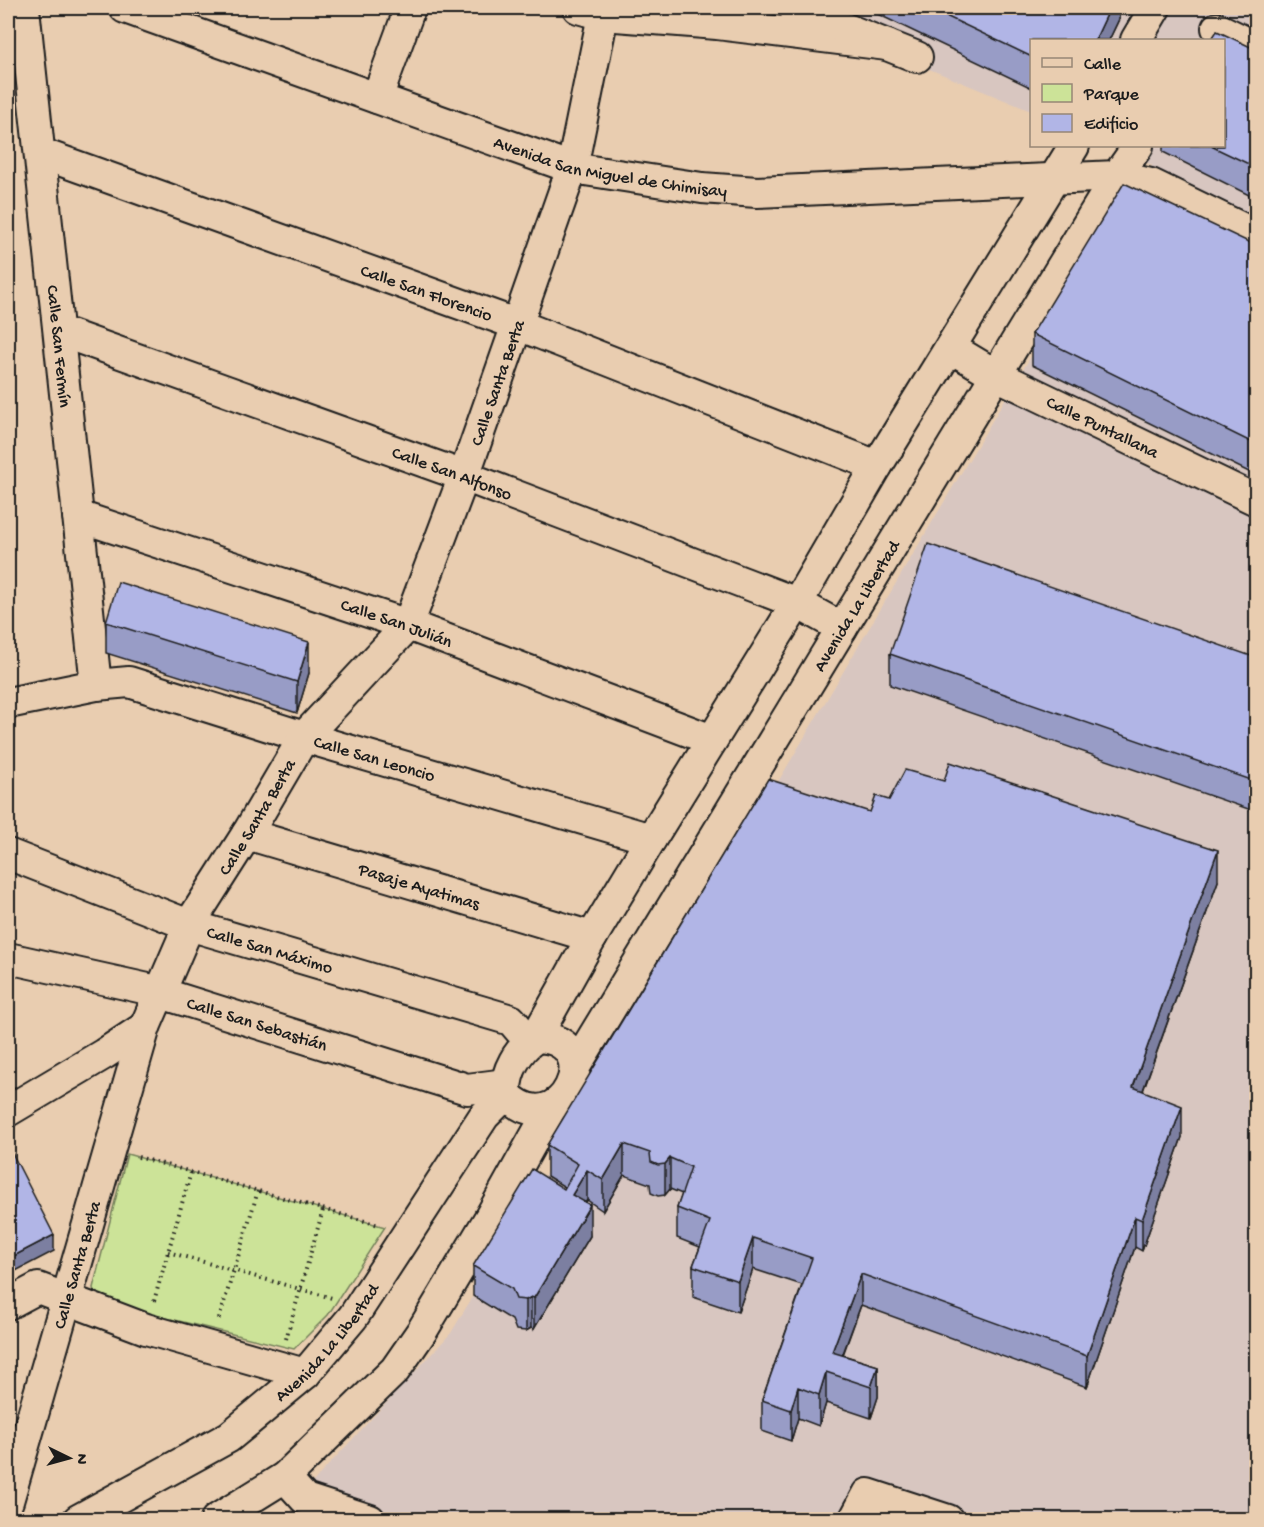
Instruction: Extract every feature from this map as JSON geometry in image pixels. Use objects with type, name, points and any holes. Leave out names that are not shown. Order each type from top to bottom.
[{"type":"street","name":"Calle San Fermín","points":[[24,8],[96,685]]},
{"type":"street","name":"Avenida San Miguel de Chimisay","points":[[125,8],[572,168],[702,188],[757,192],[1117,176],[1151,184],[1257,235]]},
{"type":"street","points":[[376,98],[410,8]]},
{"type":"street","points":[[794,8],[917,57]]},
{"type":"street","points":[[1137,39],[1155,8]]},
{"type":"street","points":[[596,10],[721,15],[887,45]]},
{"type":"street","name":"Calle Santa Berta","points":[[8,1501],[145,1027],[189,925],[247,834],[304,736],[408,625],[464,476],[572,168],[596,10]]},
{"type":"street","points":[[1218,25],[1257,47]]},
{"type":"street","points":[[533,1039],[549,1037],[561,1041],[572,1053],[576,1065],[569,1088],[561,1101],[550,1108],[534,1111],[515,1104],[506,1089],[520,1050],[533,1039],[651,839],[1073,147]]},
{"type":"street","name":"Avenida La Libertad","points":[[576,1065],[1117,176],[1137,147]]},
{"type":"street","name":"Calle San Florencio","points":[[40,153],[516,324],[877,466]]},
{"type":"street","name":"Calle San Alfonso","points":[[59,331],[464,476],[797,603],[842,627]]},
{"type":"street","name":"Calle Puntallana","points":[[951,348],[996,375],[1257,500]]},
{"type":"street","name":"Calle San Julián","points":[[78,516],[408,625],[712,740]]},
{"type":"street","name":"Calle San Leoncio","points":[[8,703],[96,685],[129,682],[651,839]]},
{"type":"street","name":"Pasaje Ayatimas","points":[[247,834],[592,937]]},
{"type":"street","name":"Calle San Máximo","points":[[8,854],[189,925],[511,1020],[533,1039]]},
{"type":"street","name":"Calle San Sebastián","points":[[8,958],[159,992],[466,1089],[506,1089]]},
{"type":"street","points":[[8,1111],[145,1027]]},
{"type":"street","points":[[104,1054],[121,1068],[126,1090]]},
{"type":"street","name":"Avenida La Libertad","points":[[78,1520],[229,1437],[291,1370],[360,1307],[484,1116],[506,1089]]},
{"type":"street","points":[[216,1520],[285,1477],[395,1370],[422,1331],[489,1220],[550,1108]]},
{"type":"street","points":[[8,1304],[38,1288],[146,1329],[291,1370]]},
{"type":"street","points":[[285,1477],[305,1499],[370,1520]]},
{"type":"street","points":[[854,1520],[868,1494],[948,1520]]},
{"type":"path","points":[[109,1149],[409,1233]]},
{"type":"path","points":[[146,1329],[191,1172]]},
{"type":"path","points":[[210,1347],[258,1191]]},
{"type":"path","points":[[291,1370],[301,1289],[323,1210]]},
{"type":"path","points":[[168,1252],[360,1307]]},
{"type":"shaded area","points":[[781,8],[1256,8],[1256,1519],[986,1519],[870,1481],[846,1520],[367,1520],[298,1498],[451,1333],[1020,374],[1152,165],[1111,147],[1225,147],[1225,39],[1030,39],[1030,111]]},
{"type":"green space","points":[[127,1154],[385,1227],[328,1315],[294,1349],[97,1301],[93,1288]]},
{"type":"building","points":[[929,8],[1110,8],[1095,39],[1030,39],[1030,56]]},
{"type":"building","points":[[1217,31],[1257,50],[1257,168],[1213,147],[1225,147],[1225,39],[1212,39]]},
{"type":"building","points":[[1124,183],[1257,246],[1257,445],[1032,334]]},
{"type":"building","points":[[928,544],[1257,658],[1257,782],[890,654]]},
{"type":"building","points":[[118,582],[309,642],[297,682],[106,622]]},
{"type":"building","points":[[950,762],[1218,850],[1133,1087],[1182,1106],[1142,1220],[1135,1217],[1087,1356],[861,1274],[832,1352],[878,1366],[871,1387],[826,1372],[819,1395],[798,1387],[791,1410],[762,1400],[812,1258],[753,1238],[738,1281],[693,1266],[710,1221],[677,1208],[691,1167],[670,1158],[665,1164],[658,1165],[651,1162],[650,1153],[624,1144],[603,1180],[587,1170],[572,1195],[590,1205],[534,1298],[516,1299],[512,1289],[473,1266],[532,1169],[564,1189],[578,1164],[547,1145],[768,779],[870,812],[876,796],[889,800],[905,770],[944,781]]},
{"type":"building","points":[[8,1145],[54,1235],[8,1259]]}]
